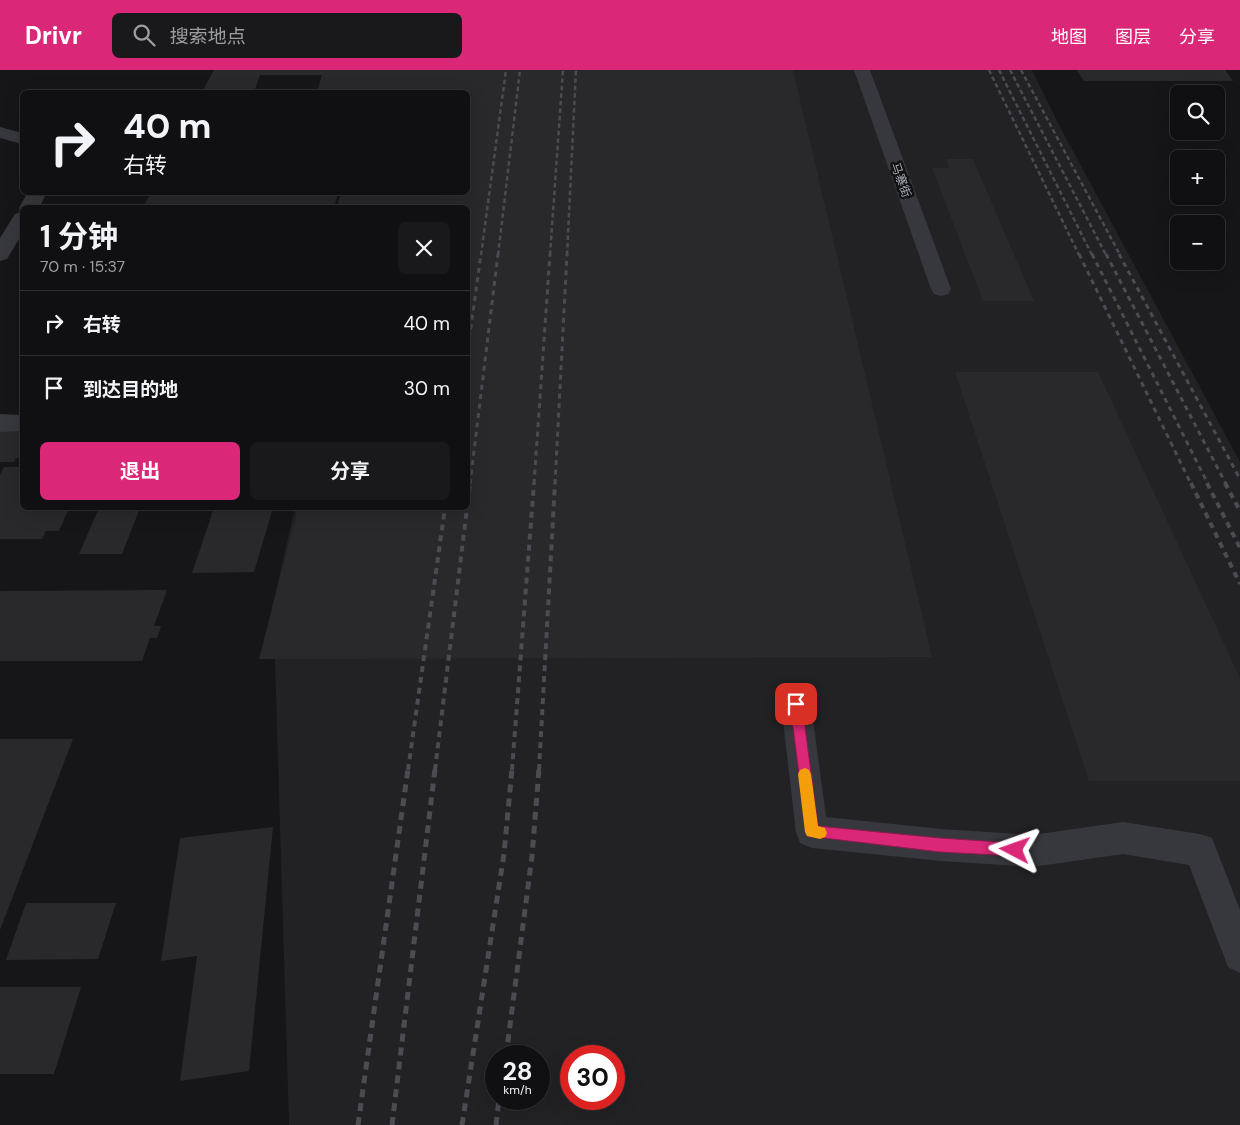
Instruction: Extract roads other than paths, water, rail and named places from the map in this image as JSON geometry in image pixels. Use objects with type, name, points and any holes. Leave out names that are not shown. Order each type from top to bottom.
[{"type":"street","name":"马寨街","points":[[862,70],[941,289]]},
{"type":"street","points":[[0,132],[20,137]]},
{"type":"street","points":[[0,144],[20,142]]},
{"type":"street","points":[[11,245],[20,223]]},
{"type":"street","points":[[0,423],[20,423]]},
{"type":"street","points":[[796,704],[812,832],[940,845],[1032,851],[1123,838],[1200,850],[1240,955]]},
{"type":"railway","points":[[481,255],[506,70]]},
{"type":"railway","points":[[498,255],[520,70]]},
{"type":"railway","points":[[550,255],[563,70]]},
{"type":"railway","points":[[567,255],[576,70]]},
{"type":"railway","points":[[989,70],[1079,255]]},
{"type":"railway","points":[[999,70],[1092,255]]},
{"type":"railway","points":[[1010,70],[1106,255]]},
{"type":"railway","points":[[1021,70],[1120,255]]},
{"type":"railway","points":[[470,334],[481,254]]},
{"type":"railway","points":[[470,484],[498,254]]},
{"type":"railway","points":[[534,484],[550,254]]},
{"type":"railway","points":[[555,484],[567,254]]},
{"type":"railway","points":[[1079,254],[1191,484]]},
{"type":"railway","points":[[1092,254],[1208,484]]},
{"type":"railway","points":[[1106,254],[1226,484]]},
{"type":"railway","points":[[1119,254],[1240,479]]},
{"type":"railway","points":[[512,770],[534,483]]},
{"type":"railway","points":[[539,770],[555,483]]},
{"type":"railway","points":[[1191,483],[1240,584]]},
{"type":"railway","points":[[1207,483],[1240,548]]},
{"type":"railway","points":[[1225,483],[1240,511]]},
{"type":"railway","points":[[408,770],[445,510]]},
{"type":"railway","points":[[435,770],[467,510]]},
{"type":"railway","points":[[358,1125],[408,769]]},
{"type":"railway","points":[[392,1125],[435,769]]},
{"type":"railway","points":[[462,1125],[504,854],[512,769]]},
{"type":"railway","points":[[507,1045],[532,856],[539,769]]},
{"type":"railway","points":[[496,1125],[498,1110]]}]
